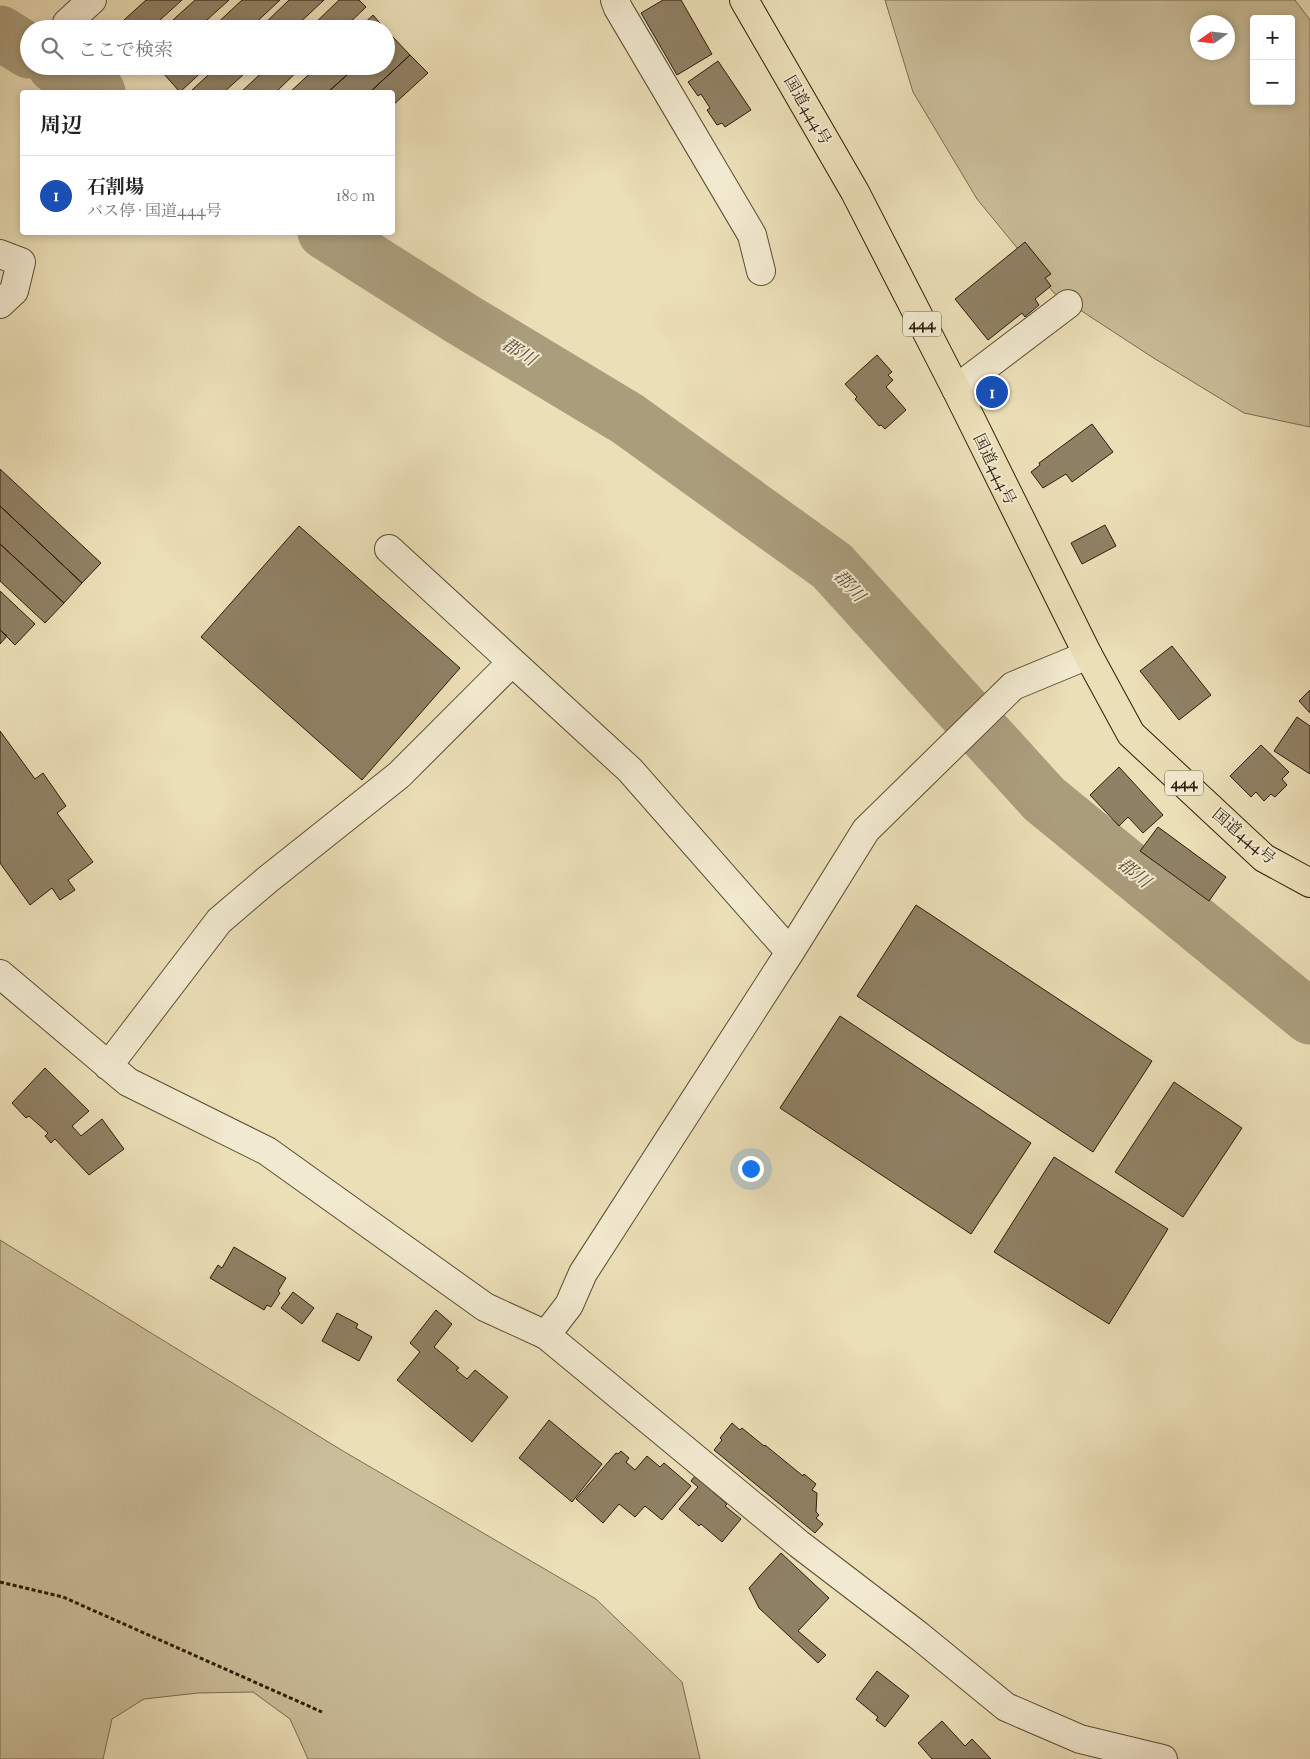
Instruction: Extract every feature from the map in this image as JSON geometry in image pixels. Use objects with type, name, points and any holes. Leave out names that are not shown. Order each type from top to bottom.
[{"type":"highway","name":"国道444号","points":[[744,0],[854,192],[956,389],[1088,655],[1131,734],[1264,858],[1310,883]]},
{"type":"street","points":[[70,20],[92,0]]},
{"type":"street","points":[[615,0],[752,235],[761,271]]},
{"type":"street","points":[[0,254],[22,262],[14,291],[0,304]]},
{"type":"street","points":[[956,389],[1068,304]]},
{"type":"street","points":[[389,549],[630,770],[790,952]]},
{"type":"street","points":[[546,1335],[569,1305],[583,1273],[790,952],[866,830],[1013,686],[1088,655]]},
{"type":"street","points":[[108,1066],[219,921],[267,880],[399,775],[512,662]]},
{"type":"street","points":[[0,974],[128,1082],[267,1151],[485,1307],[546,1335],[798,1544],[918,1635],[1006,1707],[1080,1739],[1163,1759]]},
{"type":"path","points":[[0,1582],[63,1597],[322,1712]]},
{"type":"shaded area","points":[[885,0],[1295,0],[1310,20],[1310,427],[1244,413],[1152,357],[1054,293],[977,199],[913,92]]},
{"type":"shaded area","points":[[0,1240],[343,1451],[596,1599],[682,1682],[700,1759],[308,1759],[290,1719],[253,1692],[198,1693],[144,1699],[112,1719],[103,1759],[0,1759]]},
{"type":"building","points":[[146,0],[182,0],[160,20],[124,20]]},
{"type":"building","points":[[195,0],[229,0],[207,20],[173,20]]},
{"type":"building","points":[[242,0],[280,0],[259,20],[221,20]]},
{"type":"building","points":[[289,0],[324,0],[303,20],[268,20]]},
{"type":"building","points":[[339,0],[359,0],[366,7],[352,20],[318,20]]},
{"type":"building","points":[[663,0],[681,0],[712,54],[677,75],[641,13]]},
{"type":"building","points":[[373,15],[377,20],[368,20]]},
{"type":"building","points":[[395,39],[410,55],[395,69]]},
{"type":"building","points":[[410,55],[428,73],[395,103],[395,90],[372,90],[388,75],[395,75],[395,69]]},
{"type":"building","points":[[718,61],[751,110],[725,127],[722,123],[717,125],[707,110],[710,108],[701,94],[698,96],[688,82]]},
{"type":"building","points":[[165,75],[198,75],[182,90],[178,90]]},
{"type":"building","points":[[208,75],[243,75],[226,90],[192,90]]},
{"type":"building","points":[[259,75],[294,75],[278,90],[243,90]]},
{"type":"building","points":[[308,75],[347,75],[330,90],[292,90]]},
{"type":"building","points":[[347,75],[388,75],[372,90],[330,90]]},
{"type":"building","points":[[1025,242],[1051,274],[1045,278],[1051,286],[1035,299],[1039,305],[1025,317],[1022,313],[988,340],[955,299]]},
{"type":"building","points":[[877,355],[892,372],[888,375],[893,380],[886,387],[906,410],[885,429],[881,425],[879,426],[855,399],[857,397],[845,384]]},
{"type":"building","points":[[1092,424],[1113,452],[1072,482],[1066,474],[1043,488],[1031,472],[1040,465],[1039,463]]},
{"type":"building","points":[[0,469],[101,563],[82,583],[0,506]]},
{"type":"building","points":[[0,506],[82,583],[64,603],[0,544]]},
{"type":"building","points":[[1105,525],[1116,546],[1082,564],[1071,543]]},
{"type":"building","points":[[299,526],[460,668],[362,780],[201,637]]},
{"type":"building","points":[[0,544],[64,603],[45,623],[0,581]]},
{"type":"building","points":[[0,591],[35,624],[15,645],[0,630]]},
{"type":"building","points":[[0,630],[7,636],[0,644]]},
{"type":"building","points":[[1172,646],[1211,695],[1179,720],[1140,671]]},
{"type":"building","points":[[1310,690],[1310,713],[1299,701]]},
{"type":"building","points":[[1297,717],[1310,726],[1310,774],[1274,751]]},
{"type":"building","points":[[0,731],[35,779],[43,773],[66,806],[57,813],[93,862],[68,880],[75,890],[60,900],[52,888],[30,905],[0,863]]},
{"type":"building","points":[[1261,745],[1289,772],[1282,779],[1287,785],[1275,797],[1271,794],[1264,801],[1256,792],[1251,797],[1230,776]]},
{"type":"building","points":[[1119,767],[1163,815],[1143,833],[1128,817],[1119,826],[1090,795]]},
{"type":"building","points":[[1158,827],[1226,877],[1209,901],[1140,851]]},
{"type":"building","points":[[916,905],[1152,1061],[1093,1152],[857,996]]},
{"type":"building","points":[[840,1016],[1031,1143],[971,1234],[780,1108]]},
{"type":"building","points":[[45,1068],[89,1111],[72,1126],[81,1136],[102,1119],[124,1149],[89,1175],[55,1139],[51,1143],[45,1136],[48,1133],[29,1116],[26,1118],[12,1103]]},
{"type":"building","points":[[1174,1082],[1242,1128],[1183,1217],[1115,1172]]},
{"type":"building","points":[[1054,1157],[1168,1229],[1109,1324],[994,1252]]},
{"type":"building","points":[[234,1247],[286,1278],[278,1291],[280,1293],[271,1307],[267,1305],[264,1310],[210,1278],[218,1265],[222,1268]]},
{"type":"building","points":[[293,1292],[314,1308],[302,1324],[281,1308]]},
{"type":"building","points":[[436,1310],[452,1324],[434,1347],[459,1368],[456,1370],[467,1379],[475,1370],[508,1397],[472,1442],[397,1380],[420,1352],[410,1343]]},
{"type":"building","points":[[337,1313],[358,1324],[356,1328],[372,1337],[359,1361],[322,1341]]},
{"type":"building","points":[[549,1420],[602,1464],[572,1502],[519,1458]]},
{"type":"building","points":[[732,1423],[740,1430],[742,1428],[816,1484],[812,1490],[817,1493],[816,1512],[819,1515],[816,1518],[823,1524],[815,1533],[714,1450],[722,1440],[720,1438]]},
{"type":"building","points":[[621,1451],[629,1458],[626,1462],[635,1470],[647,1456],[660,1467],[664,1463],[691,1486],[662,1520],[645,1506],[635,1517],[619,1504],[603,1523],[576,1499],[616,1453],[618,1454]]},
{"type":"building","points":[[695,1476],[741,1519],[722,1542],[679,1509],[698,1487],[691,1481]]},
{"type":"building","points":[[781,1553],[829,1598],[798,1631],[826,1655],[818,1663],[759,1608],[749,1588]]},
{"type":"building","points":[[877,1671],[909,1696],[885,1727],[876,1720],[878,1717],[856,1699]]},
{"type":"building","points":[[942,1721],[965,1746],[972,1739],[991,1759],[932,1759],[918,1743]]},
{"type":"waterway","name":"郡川","points":[[0,33],[20,45]]},
{"type":"waterway","name":"郡川","points":[[70,75],[95,90]]},
{"type":"waterway","name":"郡川","points":[[330,235],[462,319],[628,419],[832,566],[1044,799],[1310,1017]]},
{"type":"place","name":"石割場","points":[[992,392]]}]
